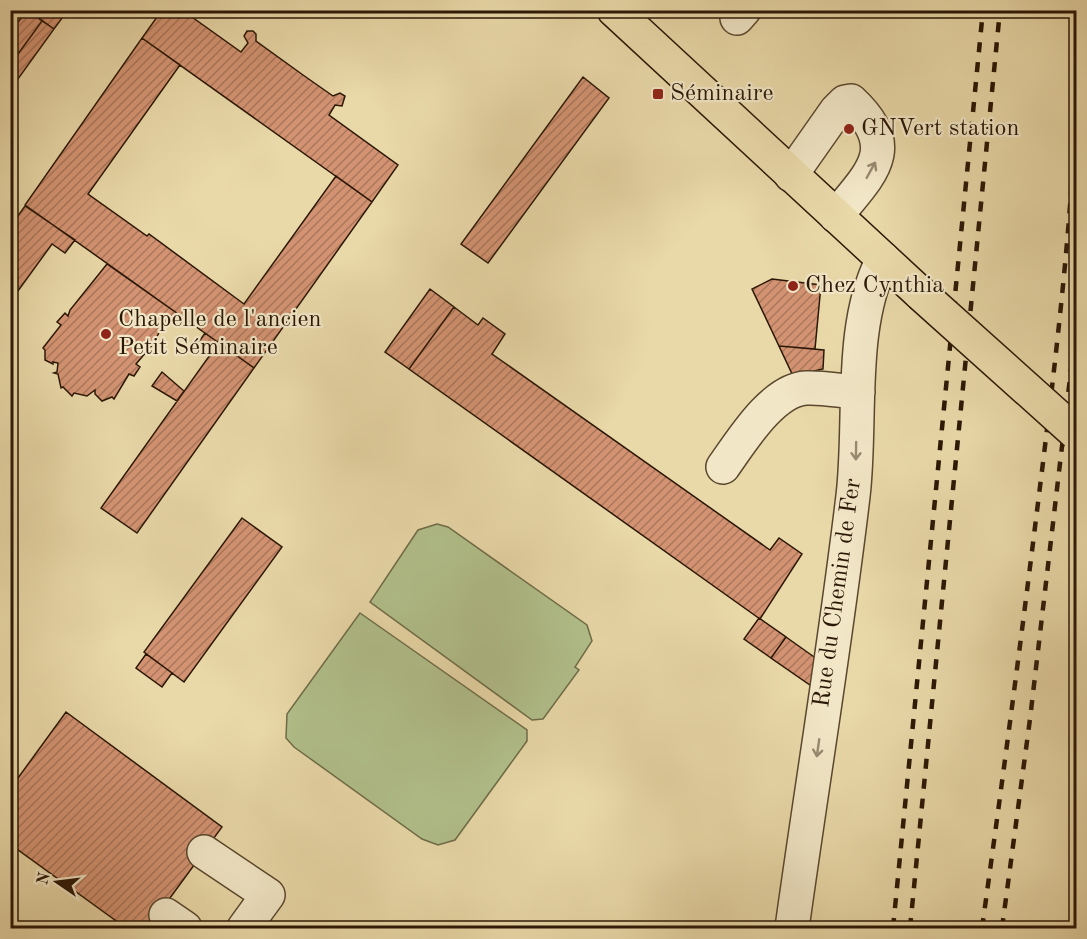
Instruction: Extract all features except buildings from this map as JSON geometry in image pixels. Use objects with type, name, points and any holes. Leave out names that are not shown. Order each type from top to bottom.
[{"type":"main road","points":[[614,10],[921,294],[1077,433]]},
{"type":"street","points":[[791,174],[844,102],[851,101],[864,112],[875,131],[880,146],[874,170],[836,216]]},
{"type":"street","name":"Rue du Chemin de Fer","points":[[792,928],[853,495],[858,393],[868,290],[883,259]]},
{"type":"street","points":[[723,467],[758,418],[788,394],[804,388],[858,393]]},
{"type":"street","points":[[204,852],[268,895],[244,928]]},
{"type":"green space","points":[[437,524],[448,527],[587,625],[592,641],[575,667],[579,670],[543,719],[532,720],[370,602],[418,530]]},
{"type":"green space","points":[[360,613],[527,730],[527,741],[455,840],[438,845],[422,839],[294,747],[286,738],[287,714]]},
{"type":"railway","points":[[893,928],[983,10]]},
{"type":"railway","points":[[910,928],[1000,10]]},
{"type":"railway","points":[[982,928],[1055,365],[1070,211],[1076,108]]},
{"type":"railway","points":[[1002,928],[1030,719],[1076,327]]},
{"type":"place","name":"Séminaire","points":[[658,94]]},
{"type":"place","name":"GNVert station","points":[[849,129]]},
{"type":"place","name":"Chez Cynthia","points":[[793,286]]},
{"type":"place","name":"Chapelle de l'ancien Petit Séminaire","points":[[106,334]]}]
